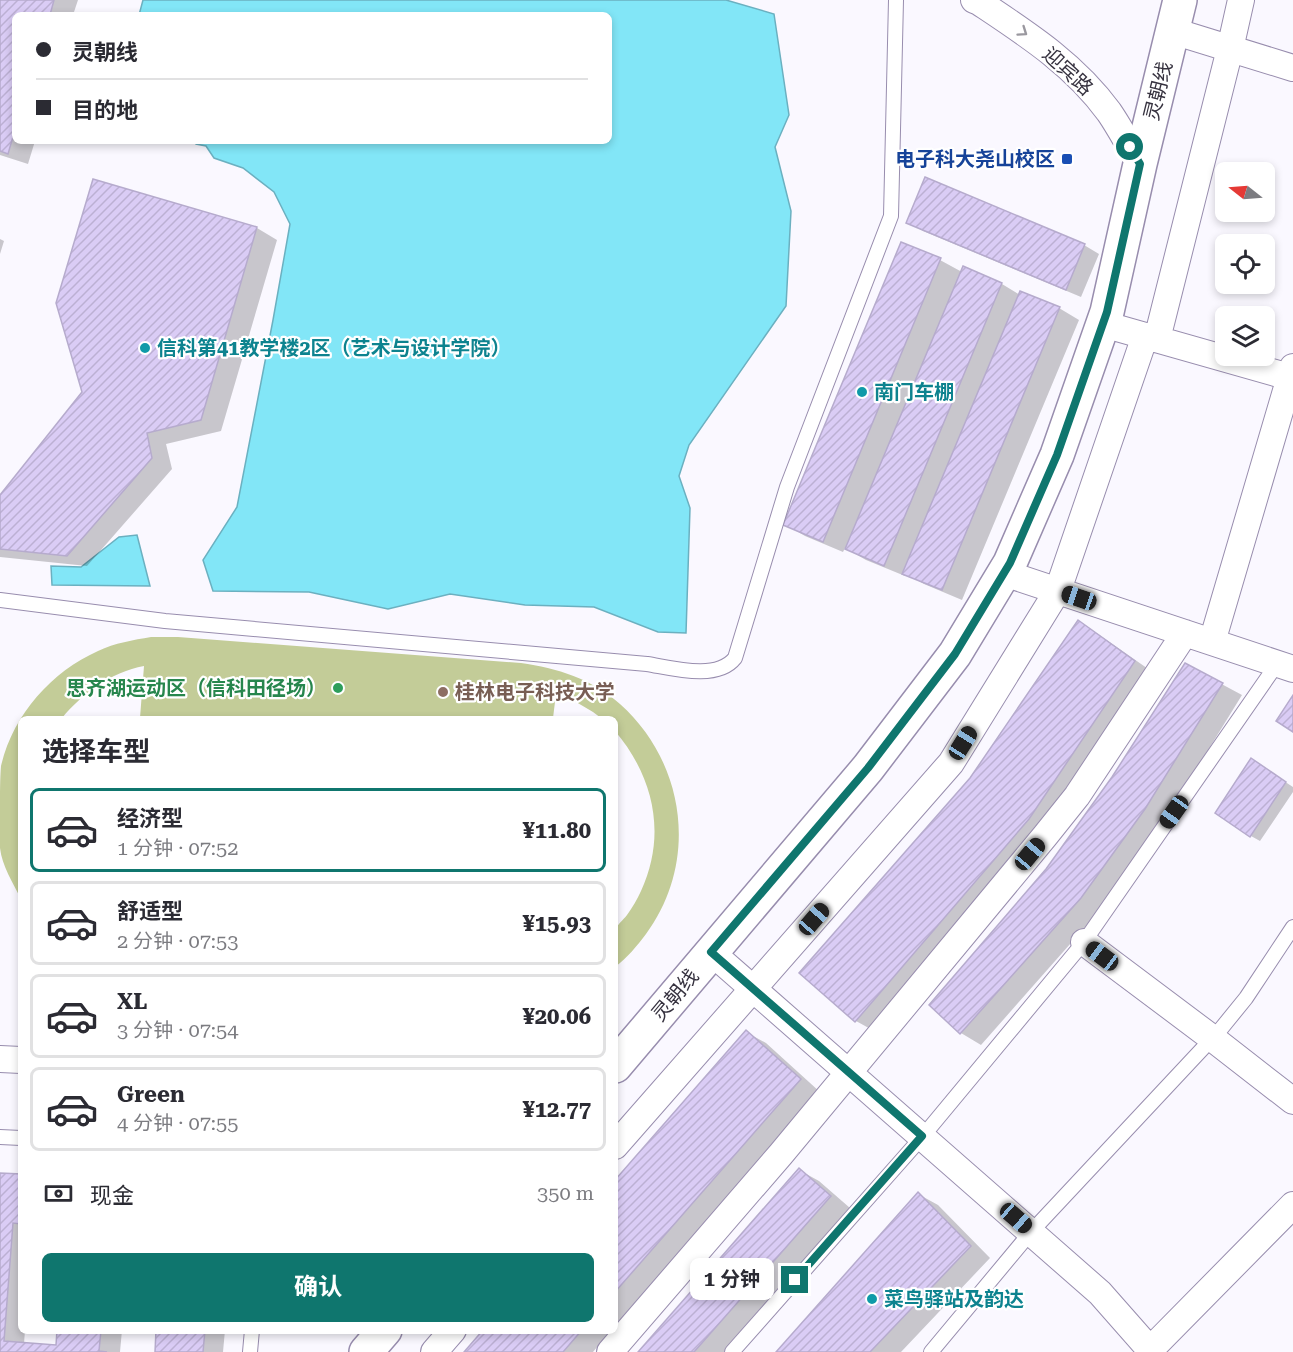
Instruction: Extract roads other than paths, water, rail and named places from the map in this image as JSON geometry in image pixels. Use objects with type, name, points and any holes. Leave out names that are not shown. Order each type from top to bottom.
[{"type":"main road","name":"灵朝线","points":[[618,1062],[868,768],[955,654],[1010,563],[1057,455],[1107,312],[1180,0]]},
{"type":"main road","points":[[366,1352],[382,1334]]},
{"type":"street","name":"迎宾路","points":[[974,0],[1055,54],[1083,81],[1109,112],[1140,164]]},
{"type":"street","points":[[618,1143],[951,763],[1058,590],[1151,337],[1230,49],[1241,0]]},
{"type":"street","points":[[1173,31],[1293,68]]},
{"type":"street","points":[[1103,324],[1292,374],[1212,642]]},
{"type":"street","points":[[1004,573],[1285,666]]},
{"type":"street","points":[[610,1352],[850,1073],[1077,796],[1185,633]]},
{"type":"street","points":[[1084,942],[1293,1101]]},
{"type":"street","points":[[711,952],[1100,1293],[1151,1351],[1293,1205]]},
{"type":"street","points":[[0,1059],[18,1060]]},
{"type":"street","points":[[434,1352],[450,1334]]},
{"type":"lane","points":[[0,600],[177,622],[647,664],[683,670],[717,670],[726,666],[735,658],[787,487],[891,216],[896,0]]},
{"type":"lane","points":[[732,1352],[922,1136],[1084,942],[1285,666]]},
{"type":"lane","points":[[931,1352],[1031,1232],[1212,1038],[1246,998],[1293,927]]},
{"type":"lane","points":[[0,1137],[18,1138]]},
{"type":"lane","points":[[250,1352],[252,1334]]},
{"type":"water","points":[[143,0],[726,0],[774,14],[789,115],[775,147],[791,211],[786,306],[689,445],[679,476],[690,508],[686,633],[658,632],[594,607],[525,605],[450,594],[388,609],[309,592],[213,591],[203,560],[237,507],[290,224],[274,192],[243,168],[214,158],[206,146],[196,144],[612,144],[612,12],[140,12]]},
{"type":"water","points":[[137,535],[150,586],[52,585],[51,566],[81,567],[119,537]]},
{"type":"place","name":"电子科大尧山校区","points":[[1067,159]]},
{"type":"place","name":"信科第41教学楼2区（艺术与设计学院）","points":[[145,348]]},
{"type":"place","name":"南门车棚","points":[[862,392]]},
{"type":"place","name":"思齐湖运动区（信科田径场）","points":[[338,688]]},
{"type":"place","name":"桂林电子科技大学","points":[[443,692]]},
{"type":"place","name":"菜鸟驿站及韵达","points":[[872,1299]]}]
